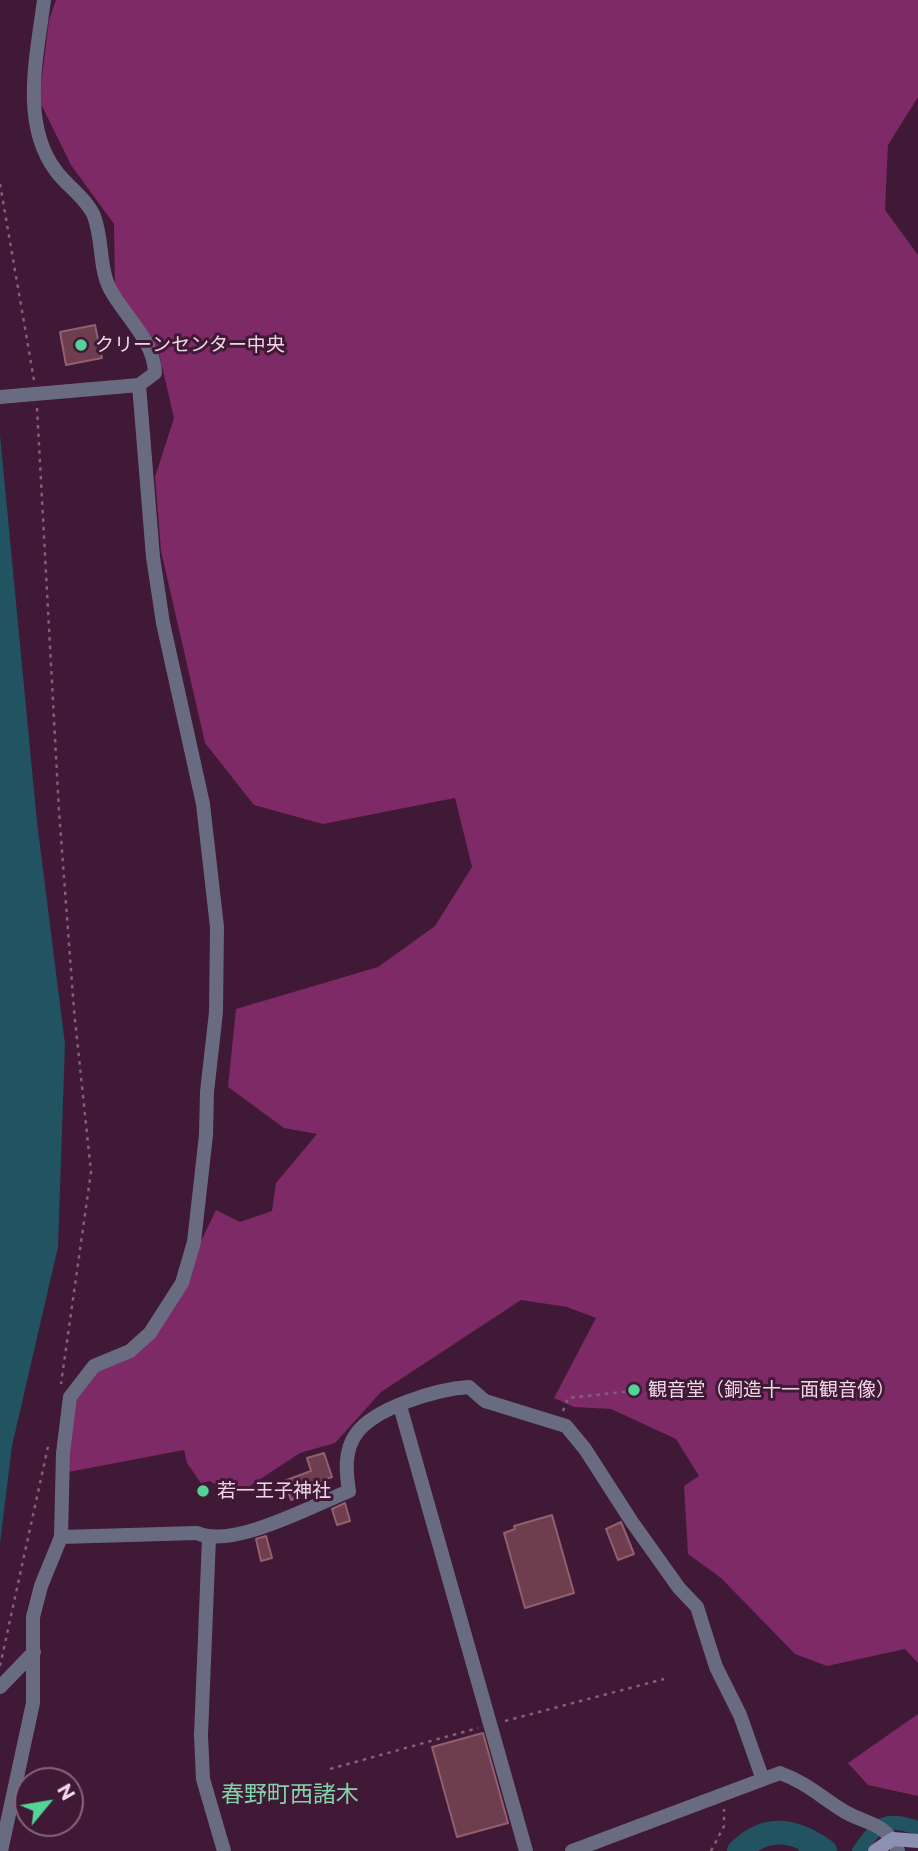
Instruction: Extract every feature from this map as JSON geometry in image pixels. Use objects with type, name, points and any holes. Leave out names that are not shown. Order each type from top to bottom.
[{"type":"main road","points":[[875,1851],[918,1841]]},
{"type":"street","points":[[0,397],[139,385],[155,373],[154,360],[142,334],[106,281],[101,239],[92,213],[56,171],[40,144],[33,109],[44,0]]},
{"type":"street","points":[[1,1851],[33,1703],[33,1617],[41,1586],[61,1537],[62,1465],[69,1397],[94,1366],[130,1351],[150,1333],[182,1283],[194,1242],[206,1135],[207,1092],[216,1012],[217,927],[212,867],[203,804],[163,623],[153,557],[139,385]]},
{"type":"street","points":[[61,1537],[197,1533],[209,1538],[260,1527],[349,1492],[345,1463],[355,1435],[371,1419],[451,1388],[468,1387],[485,1401],[566,1426],[586,1449],[632,1522],[679,1588],[697,1608],[716,1667],[740,1715],[762,1777]]},
{"type":"street","points":[[400,1406],[526,1851]]},
{"type":"street","points":[[209,1538],[201,1735],[203,1779],[224,1851]]},
{"type":"street","points":[[0,1687],[34,1653]]},
{"type":"street","points":[[572,1851],[725,1795],[762,1777],[780,1773],[804,1782],[844,1812],[878,1826],[895,1845]]},
{"type":"path","points":[[0,184],[37,394],[60,824],[74,1010],[91,1172],[67,1356],[58,1396]]},
{"type":"path","points":[[558,1424],[568,1398],[632,1391]]},
{"type":"path","points":[[0,1666],[50,1436]]},
{"type":"path","points":[[330,1769],[664,1678]]},
{"type":"path","points":[[711,1851],[724,1826],[725,1795]]},
{"type":"shaded area","points":[[56,0],[918,0],[918,97],[888,145],[885,210],[918,255],[918,1663],[905,1649],[827,1666],[795,1654],[721,1578],[688,1554],[684,1486],[699,1476],[676,1439],[611,1409],[574,1407],[554,1398],[596,1318],[567,1307],[521,1300],[381,1392],[335,1443],[300,1453],[233,1497],[210,1481],[201,1483],[187,1463],[184,1450],[68,1472],[72,1398],[96,1369],[163,1320],[216,1210],[240,1222],[272,1211],[276,1183],[317,1134],[284,1128],[228,1087],[236,1009],[378,967],[435,926],[472,867],[455,798],[323,824],[254,805],[205,743],[161,551],[155,477],[174,418],[158,349],[115,292],[114,224],[71,165],[39,100],[49,20]]},
{"type":"shaded area","points":[[918,1714],[918,1796],[868,1785],[848,1763]]},
{"type":"water","points":[[0,435],[37,822],[65,1044],[58,1247],[12,1446],[0,1543]]},
{"type":"building","name":"クリーンセンター中央","points":[[95,325],[102,358],[66,365],[60,332]]},
{"type":"building","points":[[324,1453],[332,1477],[312,1484],[315,1491],[291,1500],[284,1481],[311,1471],[307,1458]]},
{"type":"building","points":[[345,1503],[350,1521],[337,1525],[332,1509]]},
{"type":"building","points":[[552,1515],[574,1593],[525,1608],[504,1533],[515,1529],[514,1526]]},
{"type":"building","points":[[621,1522],[634,1554],[618,1560],[606,1529]]},
{"type":"building","points":[[266,1536],[272,1558],[261,1561],[256,1539]]},
{"type":"building","points":[[483,1733],[508,1823],[457,1837],[432,1747]]},
{"type":"waterway","points":[[859,1851],[883,1825],[897,1823],[918,1828]]},
{"type":"waterway","points":[[739,1851],[750,1842],[771,1833],[792,1834],[825,1851]]},
{"type":"waterway","points":[[801,1851],[807,1837]]},
{"type":"place","name":"クリーンセンター中央","points":[[81,345]]},
{"type":"place","name":"観音堂（銅造十一面観音像）","points":[[634,1390]]},
{"type":"place","name":"若一王子神社","points":[[203,1491]]},
{"type":"district","name":"春野町西諸木","points":[[290,1795]]}]
